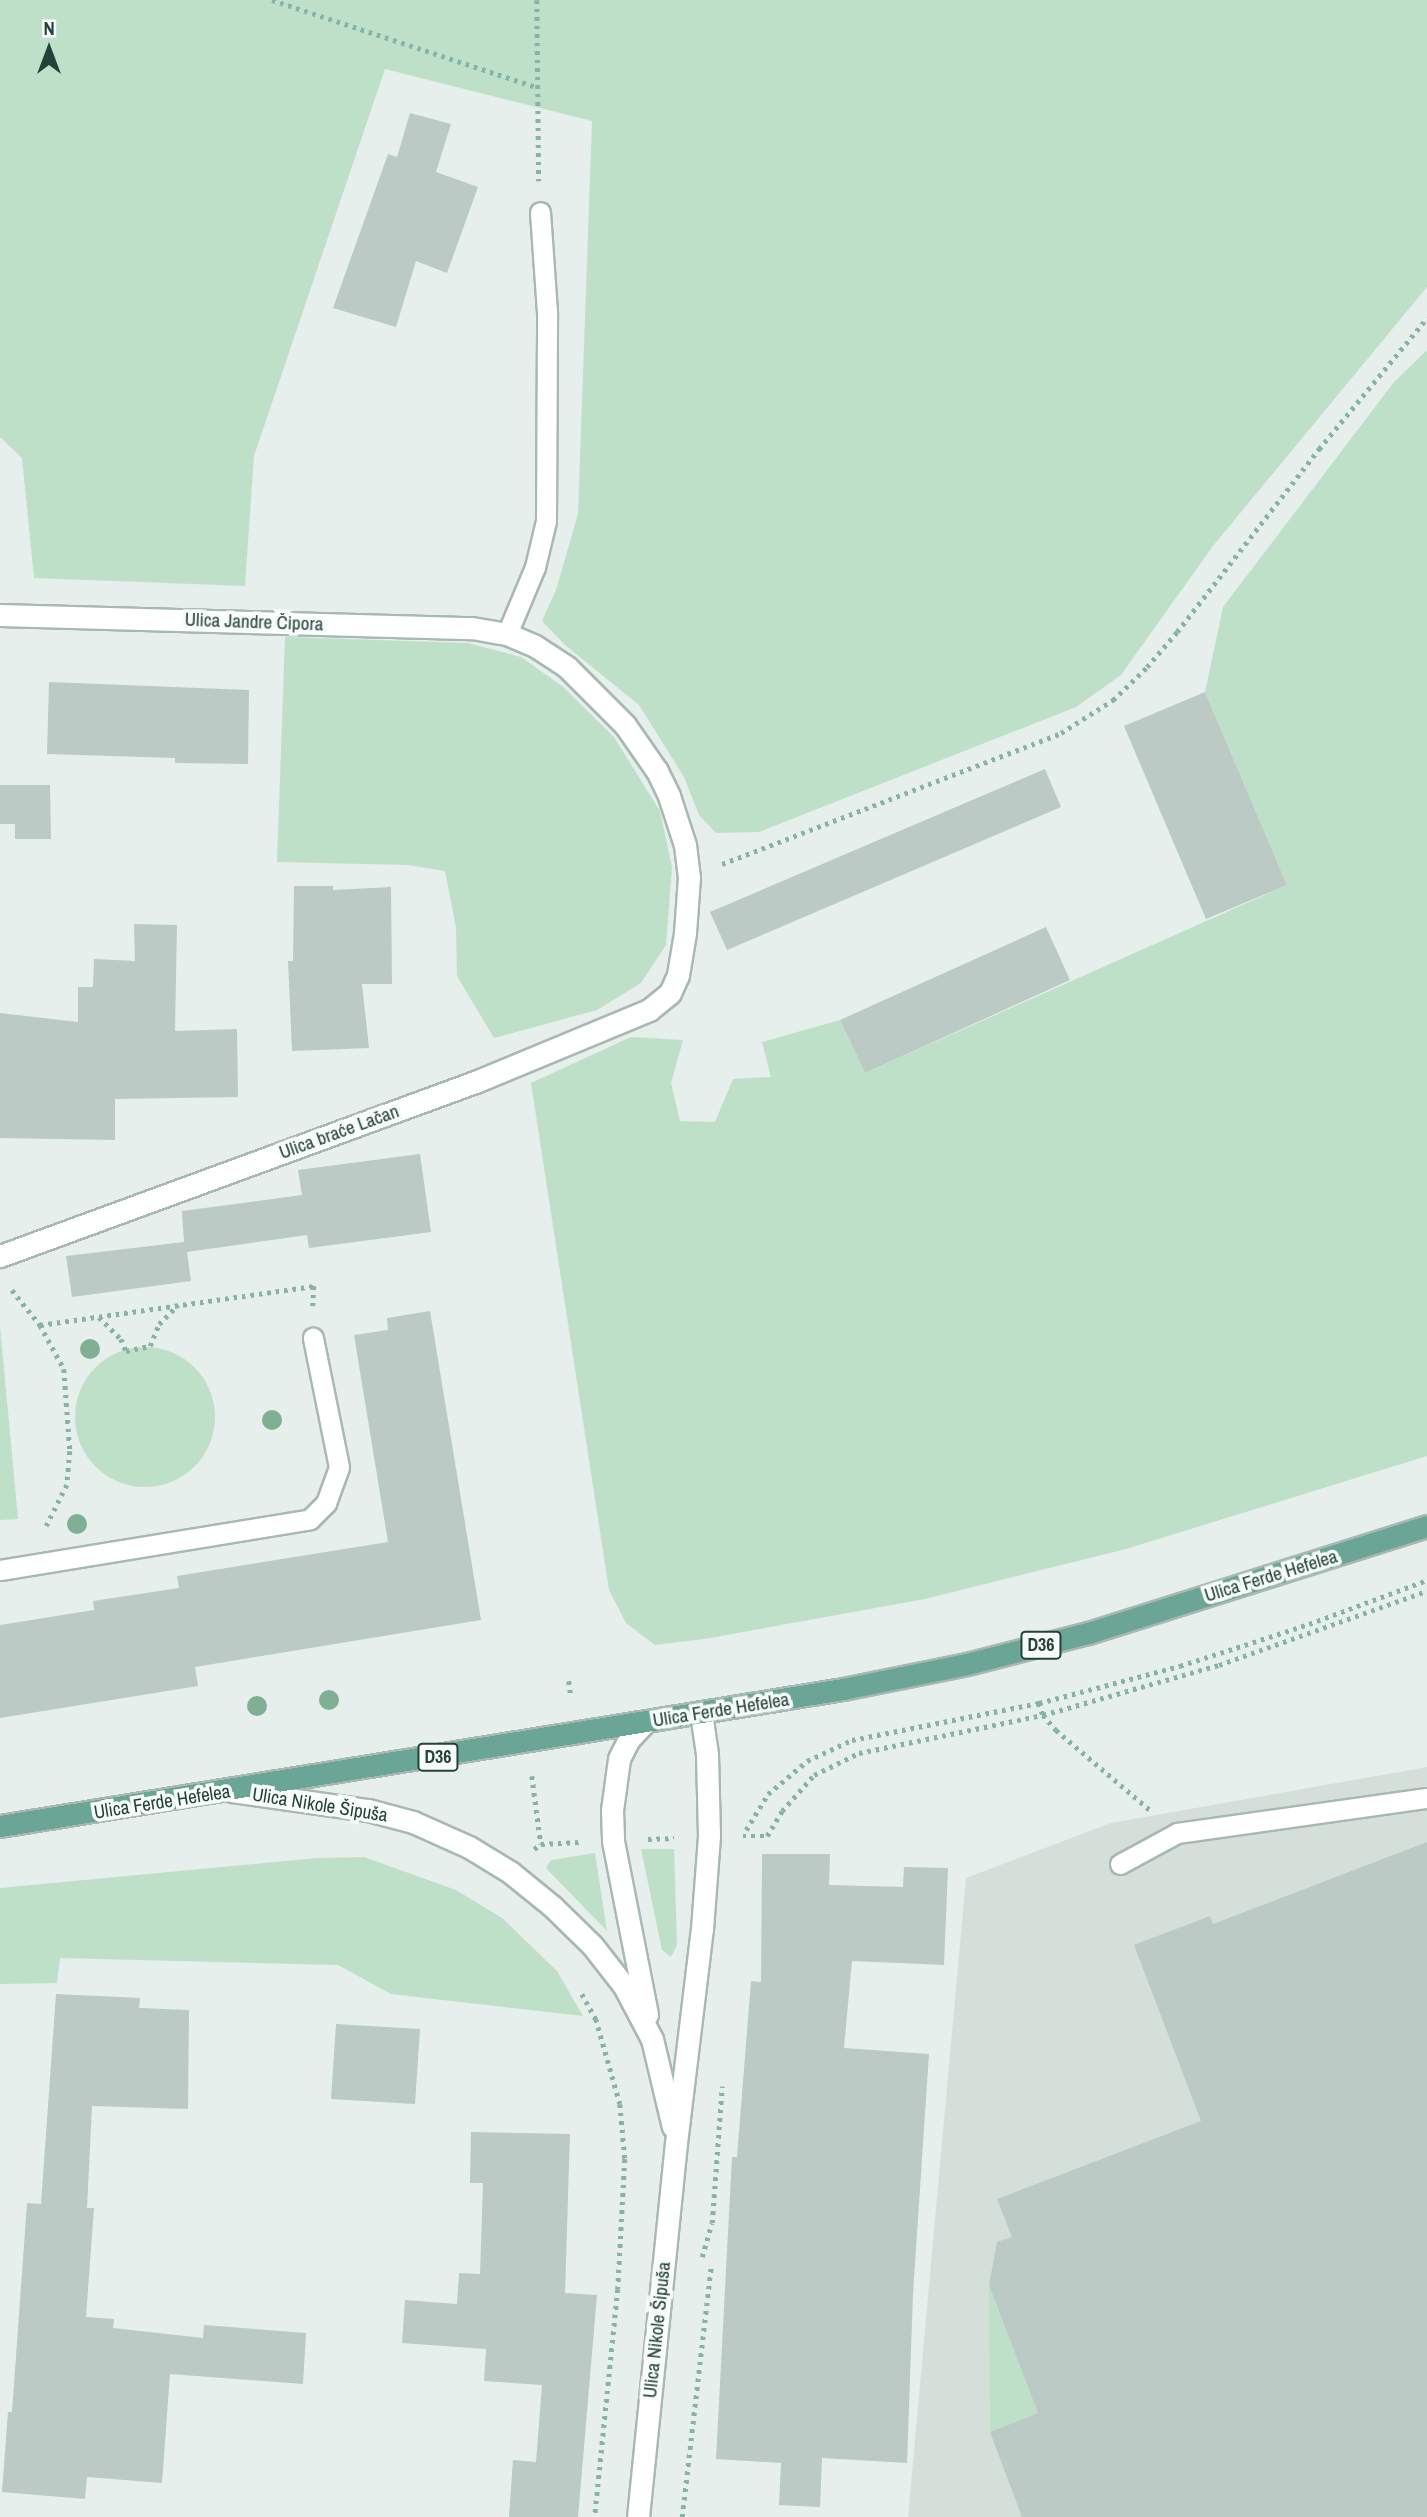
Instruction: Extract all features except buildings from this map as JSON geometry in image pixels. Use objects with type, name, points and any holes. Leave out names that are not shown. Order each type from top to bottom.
[{"type":"main road","name":"Ulica Ferde Hefelea","points":[[0,1826],[232,1791],[867,1685],[1088,1633],[1427,1526]]},
{"type":"street","name":"Ulica Jandre Čipora","points":[[0,615],[458,628],[507,634],[535,646],[567,667],[625,725],[657,771],[669,796],[685,845],[689,877],[682,956],[670,993]]},
{"type":"street","name":"Ulica braće Lačan","points":[[0,1256],[475,1082],[649,1010],[670,993]]},
{"type":"street","name":"Ulica Nikole Šipuša","points":[[638,2517],[676,2143],[692,2028],[709,1836],[707,1754],[701,1713]]},
{"type":"street","name":"Ulica Nikole Šipuša","points":[[645,1722],[629,1739],[619,1759],[612,1810],[613,1841],[652,2039],[676,2143]]},
{"type":"street","name":"Ulica Nikole Šipuša","points":[[232,1791],[368,1810],[413,1822],[469,1847],[531,1889],[592,1945],[624,1986],[652,2039]]},
{"type":"lane","points":[[507,634],[535,567],[546,521],[547,312],[540,212]]},
{"type":"lane","points":[[0,1570],[310,1519],[326,1503],[340,1467],[313,1338]]},
{"type":"lane","points":[[1120,1864],[1177,1833],[1427,1798]]},
{"type":"path","points":[[272,0],[537,86]]},
{"type":"path","points":[[537,0],[540,212]]},
{"type":"path","points":[[689,877],[1061,733],[1113,699],[1147,667],[1177,632],[1319,449],[1427,318]]},
{"type":"path","points":[[0,1570],[46,1528],[67,1485],[70,1451],[64,1369],[40,1325],[7,1285]]},
{"type":"path","points":[[40,1325],[314,1286],[313,1338]]},
{"type":"path","points":[[98,1316],[121,1339],[126,1351],[150,1346],[159,1324],[178,1305]]},
{"type":"path","points":[[1427,1580],[1309,1624],[1180,1666],[1039,1703],[852,1740],[807,1760],[768,1794],[748,1824],[744,1836],[767,1836],[782,1811],[814,1775],[859,1754],[1043,1715],[1219,1665],[1427,1591]]},
{"type":"path","points":[[569,1681],[571,1697]]},
{"type":"path","points":[[1039,1703],[1043,1715],[1056,1730],[1177,1833]]},
{"type":"path","points":[[534,1789],[541,1844]]},
{"type":"path","points":[[640,1839],[670,1838]]},
{"type":"path","points":[[528,1854],[541,1844],[594,1842]]},
{"type":"path","points":[[579,1988],[596,2019],[621,2104],[625,2159],[618,2289],[596,2517]]},
{"type":"path","points":[[682,2517],[711,2265]]},
{"type":"shaded area","points":[[1427,1767],[1427,2517],[908,2517],[966,1878],[1111,1823]]},
{"type":"green space","points":[[0,0],[1427,0],[1427,287],[1213,546],[1121,675],[1076,707],[759,832],[716,833],[699,815],[684,777],[639,705],[565,645],[542,621],[556,590],[578,514],[592,121],[385,69],[254,456],[245,586],[34,578],[22,458],[0,437]]},
{"type":"green space","points":[[1427,350],[1427,1456],[1126,1549],[925,1599],[704,1639],[655,1645],[626,1623],[609,1590],[531,1083],[631,1037],[683,1040],[671,1083],[680,1121],[715,1122],[733,1079],[771,1077],[762,1042],[840,1020],[865,1073],[1287,885],[1205,692],[1223,607],[1394,382]]},
{"type":"green space","points":[[285,637],[468,643],[521,657],[562,686],[614,737],[660,811],[672,867],[666,945],[641,983],[597,1010],[494,1038],[457,976],[456,928],[445,871],[408,865],[277,862]]},
{"type":"green space","points":[[0,1326],[18,1519],[0,1520]]},
{"type":"green space","points":[[145,1347],[172,1352],[195,1367],[210,1390],[215,1417],[210,1444],[195,1467],[172,1482],[145,1487],[118,1482],[95,1467],[80,1444],[75,1417],[80,1390],[95,1367],[118,1352]]},
{"type":"green space","points":[[641,1849],[674,1849],[677,1945],[671,1957],[662,1950]]},
{"type":"green space","points":[[595,1853],[607,1931],[546,1868],[551,1860]]},
{"type":"green space","points":[[364,1857],[456,1890],[502,1918],[557,1971],[583,2016],[391,1994],[338,1965],[60,1958],[57,1983],[0,1984],[0,1888],[317,1858]]},
{"type":"green space","points":[[989,2285],[1038,2413],[990,2432]]}]
